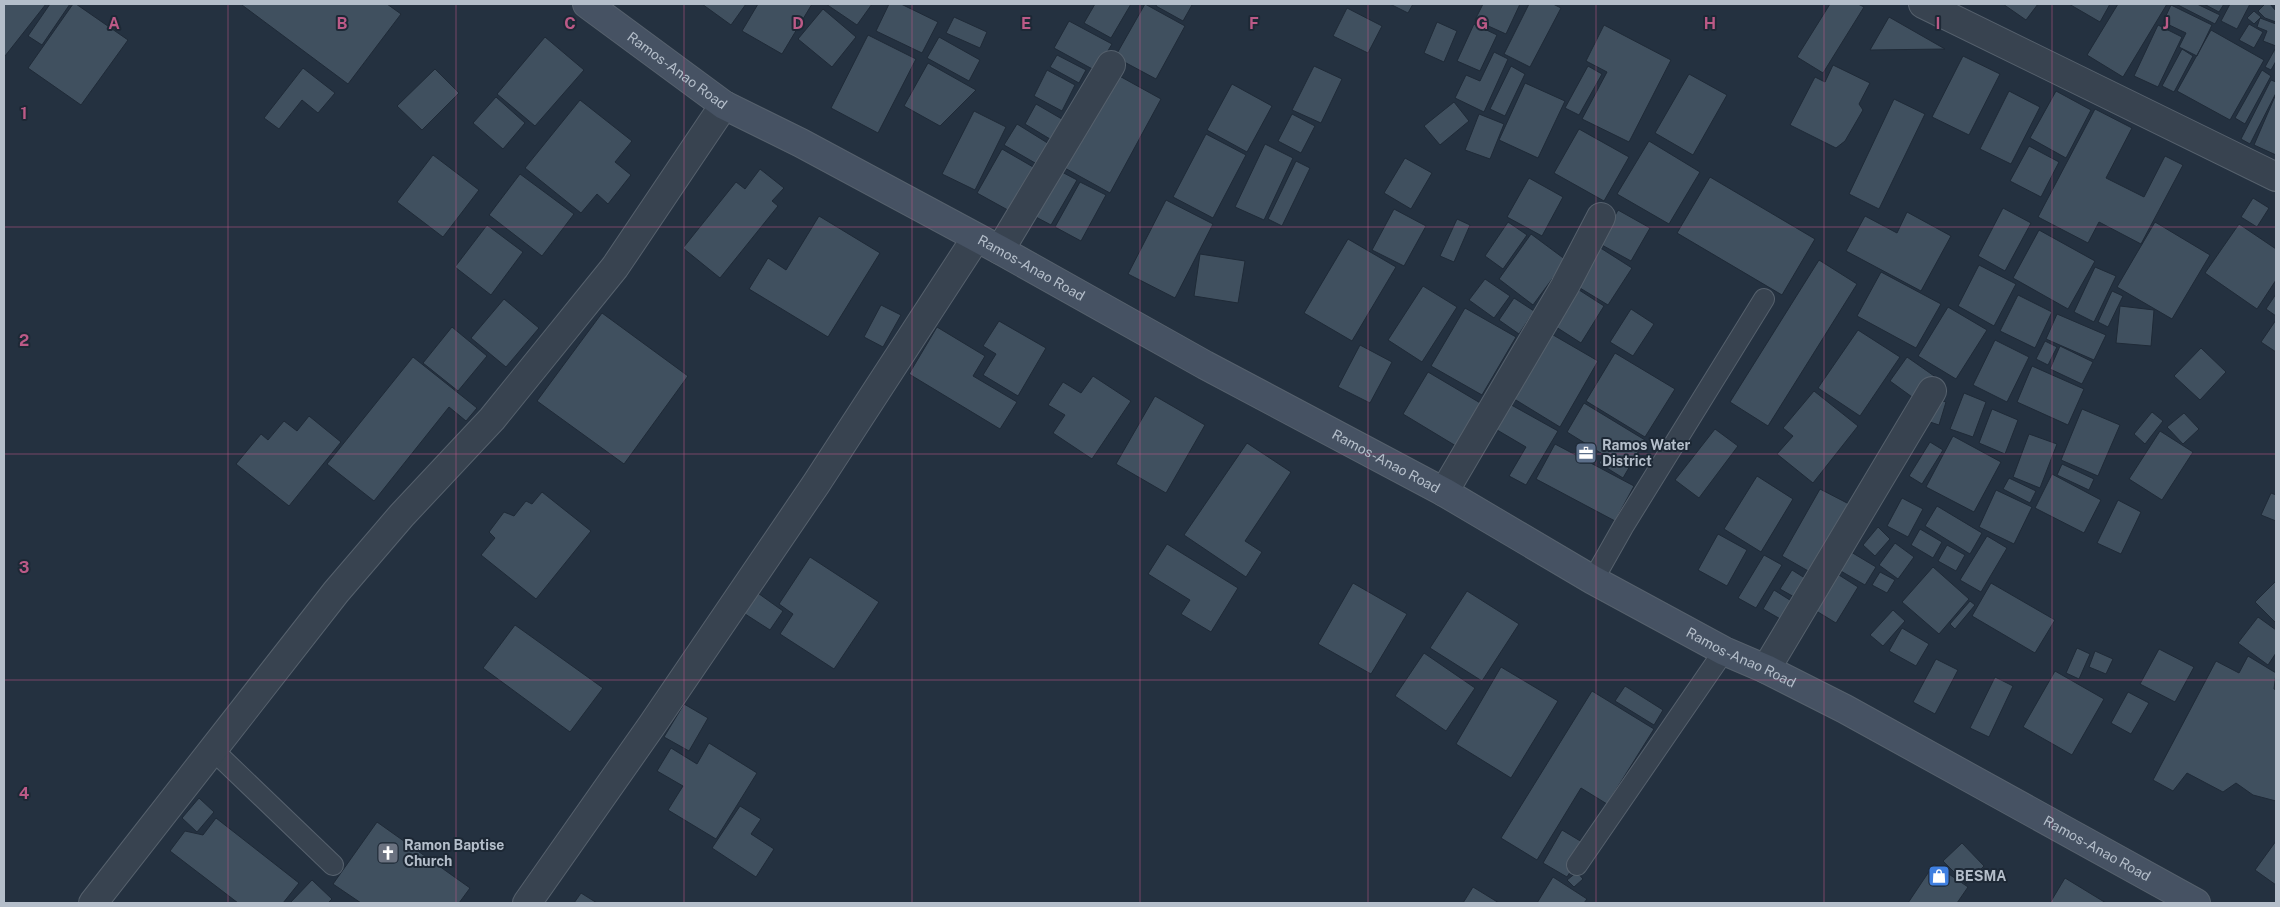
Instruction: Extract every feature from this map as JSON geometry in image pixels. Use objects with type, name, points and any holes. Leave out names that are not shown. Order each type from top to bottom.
[{"type":"main road","name":"Ramos-Anao Road","points":[[586,4],[724,105],[801,143],[1000,250],[1205,365],[1444,492],[1593,580],[1724,651],[1766,669],[1853,714],[2196,903]]},
{"type":"street","points":[[1922,4],[2276,177]]},
{"type":"street","points":[[1000,250],[1111,65]]},
{"type":"street","points":[[93,903],[336,592],[402,515],[492,419],[610,274],[724,105]]},
{"type":"street","points":[[1444,492],[1565,286],[1601,217]]},
{"type":"street","points":[[526,903],[652,725],[816,484],[976,238]]},
{"type":"street","points":[[1766,669],[1932,391]]},
{"type":"lane","points":[[1593,580],[1623,526],[1764,300]]},
{"type":"lane","points":[[1577,865],[1724,651]]},
{"type":"lane","points":[[212,749],[332,865]]},
{"type":"building","points":[[4,4],[46,4],[5,56],[4,55]]},
{"type":"building","points":[[50,4],[70,4],[42,45],[28,36]]},
{"type":"building","points":[[73,4],[76,4],[128,40],[81,105],[28,68]]},
{"type":"building","points":[[243,4],[387,4],[401,14],[348,84]]},
{"type":"building","points":[[702,4],[746,4],[731,25]]},
{"type":"building","points":[[758,4],[812,4],[782,54],[742,31]]},
{"type":"building","points":[[826,4],[872,4],[857,25]]},
{"type":"building","points":[[889,4],[901,4],[938,22],[922,53],[876,31]]},
{"type":"building","points":[[1095,4],[1131,4],[1111,38],[1084,23]]},
{"type":"building","points":[[1145,4],[1185,26],[1156,79],[1115,57]]},
{"type":"building","points":[[1157,4],[1192,5],[1183,21],[1156,6]]},
{"type":"building","points":[[1390,4],[1413,4],[1408,13]]},
{"type":"building","points":[[1483,4],[1520,4],[1506,34],[1475,20]]},
{"type":"building","points":[[1529,4],[1553,4],[1561,8],[1530,67],[1504,54]]},
{"type":"building","points":[[1830,4],[1858,4],[1864,7],[1823,73],[1797,57]]},
{"type":"building","points":[[2003,4],[2038,4],[2026,20]]},
{"type":"building","points":[[2069,4],[2110,4],[2100,22]]},
{"type":"building","points":[[2118,4],[2167,4],[2123,77],[2087,55]]},
{"type":"building","points":[[2176,4],[2197,4],[2220,15],[2215,24]]},
{"type":"building","points":[[2204,4],[2224,4],[2219,12]]},
{"type":"building","points":[[2230,4],[2250,4],[2237,29],[2221,21]]},
{"type":"building","points":[[2265,4],[2270,4],[2276,11],[2276,22],[2265,18],[2258,11]]},
{"type":"building","points":[[2171,5],[2212,25],[2197,56],[2179,47],[2186,33],[2163,22]]},
{"type":"building","points":[[1347,8],[1382,26],[1368,53],[1333,36]]},
{"type":"building","points":[[823,9],[856,37],[832,67],[798,39]]},
{"type":"building","points":[[2254,11],[2261,17],[2254,24],[2247,18]]},
{"type":"building","points":[[954,17],[987,32],[980,48],[946,33]]},
{"type":"building","points":[[1889,17],[1945,49],[1870,50]]},
{"type":"building","points":[[2260,18],[2276,24],[2276,46],[2263,41],[2267,31],[2257,27]]},
{"type":"building","points":[[1069,21],[1112,44],[1096,71],[1054,48]]},
{"type":"building","points":[[1437,22],[1457,31],[1444,62],[1424,53]]},
{"type":"building","points":[[1474,24],[1497,35],[1480,71],[1457,61]]},
{"type":"building","points":[[2249,24],[2263,32],[2254,48],[2239,40]]},
{"type":"building","points":[[1604,25],[1671,60],[1629,142],[1582,119],[1607,72],[1586,61]]},
{"type":"building","points":[[2158,25],[2182,37],[2158,87],[2134,76]]},
{"type":"building","points":[[2211,30],[2264,60],[2230,120],[2177,91]]},
{"type":"building","points":[[868,35],[916,59],[878,133],[831,108]]},
{"type":"building","points":[[545,37],[584,70],[535,126],[497,94]]},
{"type":"building","points":[[939,37],[980,60],[969,81],[927,58]]},
{"type":"building","points":[[2182,49],[2193,56],[2174,92],[2162,86]]},
{"type":"building","points":[[2275,49],[2276,61],[2271,70],[2265,67]]},
{"type":"building","points":[[1494,52],[1508,59],[1484,112],[1455,98],[1466,75],[1480,81]]},
{"type":"building","points":[[1057,55],[1086,70],[1079,83],[1050,67]]},
{"type":"building","points":[[1963,56],[2000,74],[1969,135],[1932,117]]},
{"type":"building","points":[[928,63],[976,90],[940,126],[904,106]]},
{"type":"building","points":[[1833,65],[1870,83],[1859,104],[1863,110],[1845,141],[1836,148],[1790,125],[1815,77],[1825,82]]},
{"type":"building","points":[[1314,66],[1342,79],[1321,123],[1292,110]]},
{"type":"building","points":[[1511,66],[1525,74],[1505,116],[1490,109]]},
{"type":"building","points":[[1588,66],[1602,74],[1579,115],[1565,108]]},
{"type":"building","points":[[303,68],[335,93],[318,113],[302,100],[279,129],[264,118]]},
{"type":"building","points":[[435,69],[459,93],[422,130],[397,106]]},
{"type":"building","points":[[1047,70],[1075,85],[1062,111],[1034,96]]},
{"type":"building","points":[[2262,70],[2271,76],[2245,124],[2235,118]]},
{"type":"building","points":[[1114,73],[1161,99],[1110,193],[1063,167]]},
{"type":"building","points":[[1689,74],[1727,95],[1693,155],[1655,133]]},
{"type":"building","points":[[2271,80],[2276,82],[2276,93],[2250,144],[2241,139]]},
{"type":"building","points":[[1525,83],[1565,101],[1538,158],[1499,140]]},
{"type":"building","points":[[1232,84],[1272,106],[1247,152],[1207,130]]},
{"type":"building","points":[[2009,91],[2040,107],[2011,164],[1980,149]]},
{"type":"building","points":[[2056,91],[2091,110],[2066,158],[2030,138]]},
{"type":"building","points":[[2276,94],[2276,155],[2254,145]]},
{"type":"building","points":[[496,97],[525,123],[503,149],[473,123]]},
{"type":"building","points":[[1894,99],[1925,114],[1879,209],[1849,194]]},
{"type":"building","points":[[580,100],[632,141],[615,162],[631,175],[608,204],[597,194],[581,213],[525,168]]},
{"type":"building","points":[[1454,102],[1469,121],[1440,145],[1424,126]]},
{"type":"building","points":[[1036,104],[1067,122],[1055,142],[1025,124]]},
{"type":"building","points":[[2095,109],[2132,128],[2106,178],[2144,197],[2165,156],[2183,165],[2141,244],[2099,222],[2088,243],[2038,217]]},
{"type":"building","points":[[974,111],[1006,127],[975,190],[942,174]]},
{"type":"building","points":[[1292,114],[1315,126],[1301,153],[1278,141]]},
{"type":"building","points":[[1479,114],[1504,124],[1490,159],[1465,150]]},
{"type":"building","points":[[1017,124],[1054,147],[1042,167],[1004,145]]},
{"type":"building","points":[[1579,129],[1629,157],[1604,201],[1554,173]]},
{"type":"building","points":[[1206,134],[1246,155],[1213,218],[1173,197]]},
{"type":"building","points":[[1649,141],[1700,172],[1669,224],[1617,194]]},
{"type":"building","points":[[1265,144],[1293,158],[1264,220],[1235,207]]},
{"type":"building","points":[[2029,146],[2059,162],[2041,197],[2010,181]]},
{"type":"building","points":[[1002,149],[1040,171],[1015,214],[977,193]]},
{"type":"building","points":[[433,155],[479,190],[443,237],[397,202]]},
{"type":"building","points":[[1405,158],[1432,173],[1411,209],[1384,193]]},
{"type":"building","points":[[1296,161],[1310,168],[1282,226],[1268,219]]},
{"type":"building","points":[[760,169],[784,188],[772,201],[778,206],[720,278],[683,248],[736,182],[745,189]]},
{"type":"building","points":[[1060,171],[1077,180],[1051,225],[1034,216]]},
{"type":"building","points":[[520,174],[574,214],[542,256],[489,215]]},
{"type":"building","points":[[1710,177],[1815,239],[1782,295],[1677,233]]},
{"type":"building","points":[[1529,178],[1563,197],[1542,236],[1507,217]]},
{"type":"building","points":[[1080,182],[1106,195],[1081,241],[1055,227]]},
{"type":"building","points":[[2253,198],[2269,208],[2257,227],[2241,217]]},
{"type":"building","points":[[1166,200],[1213,224],[1175,298],[1128,274]]},
{"type":"building","points":[[2003,208],[2031,223],[2005,271],[1978,256]]},
{"type":"building","points":[[1394,209],[1426,226],[1404,266],[1372,250]]},
{"type":"building","points":[[1618,210],[1650,228],[1631,261],[1600,244]]},
{"type":"building","points":[[1907,212],[1951,236],[1921,291],[1846,251],[1865,216],[1897,233]]},
{"type":"building","points":[[819,216],[880,253],[828,337],[749,289],[768,258],[786,270]]},
{"type":"building","points":[[1457,219],[1470,225],[1454,262],[1440,256]]},
{"type":"building","points":[[1508,222],[1527,235],[1503,269],[1485,256]]},
{"type":"building","points":[[2155,222],[2210,255],[2172,319],[2117,287]]},
{"type":"building","points":[[2239,224],[2276,249],[2276,280],[2257,309],[2205,273]]},
{"type":"building","points":[[487,225],[523,252],[491,295],[455,267]]},
{"type":"building","points":[[2039,230],[2095,261],[2068,309],[2013,278]]},
{"type":"building","points":[[1531,234],[1566,260],[1533,305],[1499,279]]},
{"type":"building","points":[[1348,239],[1396,267],[1352,341],[1304,313]]},
{"type":"building","points":[[1599,247],[1632,268],[1608,305],[1575,285]]},
{"type":"building","points":[[1200,254],[1245,261],[1238,303],[1194,296]]},
{"type":"building","points":[[1819,260],[1857,284],[1768,426],[1730,402]]},
{"type":"building","points":[[1979,265],[2016,284],[1994,326],[1958,306]]},
{"type":"building","points":[[2095,267],[2116,276],[2094,322],[2074,312]]},
{"type":"building","points":[[1881,272],[1941,304],[1916,348],[1857,316]]},
{"type":"building","points":[[1485,279],[1510,296],[1494,318],[1469,300]]},
{"type":"building","points":[[1423,286],[1457,307],[1422,362],[1388,340]]},
{"type":"building","points":[[1576,288],[1604,306],[1581,343],[1553,325]]},
{"type":"building","points":[[2112,291],[2123,296],[2108,327],[2098,322]]},
{"type":"building","points":[[2276,294],[2276,316],[2266,309]]},
{"type":"building","points":[[2018,295],[2052,312],[2035,348],[2000,331]]},
{"type":"building","points":[[1514,298],[1534,311],[1519,334],[1499,320]]},
{"type":"building","points":[[504,299],[539,328],[506,367],[471,338]]},
{"type":"building","points":[[881,305],[901,315],[883,347],[864,337]]},
{"type":"building","points":[[2120,306],[2154,310],[2151,346],[2116,343]]},
{"type":"building","points":[[1948,307],[1987,330],[1956,379],[1918,356]]},
{"type":"building","points":[[1465,308],[1516,337],[1482,395],[1431,366]]},
{"type":"building","points":[[1631,309],[1654,324],[1633,356],[1610,342]]},
{"type":"building","points":[[602,313],[688,376],[624,464],[537,401]]},
{"type":"building","points":[[2057,314],[2106,335],[2094,360],[2046,339]]},
{"type":"building","points":[[2276,320],[2276,352],[2261,342]]},
{"type":"building","points":[[999,321],[1046,348],[1018,396],[983,375],[996,354],[983,346]]},
{"type":"building","points":[[452,327],[487,356],[458,391],[423,363]]},
{"type":"building","points":[[937,327],[985,356],[973,376],[1017,402],[1000,429],[909,374]]},
{"type":"building","points":[[1858,330],[1900,357],[1860,416],[1818,388]]},
{"type":"building","points":[[1548,332],[1598,361],[1560,427],[1511,397]]},
{"type":"building","points":[[1995,340],[2029,357],[2007,402],[1973,385]]},
{"type":"building","points":[[2045,341],[2057,347],[2048,365],[2036,359]]},
{"type":"building","points":[[1360,345],[1392,362],[1370,403],[1338,387]]},
{"type":"building","points":[[2060,346],[2093,362],[2082,384],[2050,369]]},
{"type":"building","points":[[2201,348],[2226,372],[2200,400],[2174,376]]},
{"type":"building","points":[[1615,353],[1675,389],[1645,437],[1586,401]]},
{"type":"building","points":[[413,357],[477,408],[466,421],[449,407],[374,501],[327,464]]},
{"type":"building","points":[[1907,357],[1937,378],[1919,402],[1890,381]]},
{"type":"building","points":[[2032,366],[2084,389],[2068,425],[2017,402]]},
{"type":"building","points":[[1428,372],[1482,404],[1456,446],[1403,414]]},
{"type":"building","points":[[1093,376],[1131,401],[1092,459],[1053,433],[1065,415],[1048,405],[1063,382],[1081,393]]},
{"type":"building","points":[[1814,391],[1858,426],[1813,483],[1777,454],[1793,436],[1783,428]]},
{"type":"building","points":[[1964,393],[1986,402],[1973,437],[1950,429]]},
{"type":"building","points":[[1155,396],[1205,425],[1166,493],[1116,464]]},
{"type":"building","points":[[1934,398],[1946,402],[1939,425],[1927,421]]},
{"type":"building","points":[[1506,402],[1558,431],[1526,485],[1509,476],[1526,447],[1492,427]]},
{"type":"building","points":[[1584,403],[1645,440],[1623,478],[1599,463],[1604,455],[1567,432]]},
{"type":"building","points":[[1992,409],[2018,420],[2005,454],[1979,443]]},
{"type":"building","points":[[2082,409],[2120,425],[2098,476],[2061,460]]},
{"type":"building","points":[[2152,412],[2163,421],[2145,444],[2134,434]]},
{"type":"building","points":[[2184,413],[2199,429],[2183,444],[2167,427]]},
{"type":"building","points":[[309,416],[341,442],[289,506],[236,464],[261,434],[268,440],[284,421],[297,431]]},
{"type":"building","points":[[1715,429],[1738,446],[1699,498],[1675,480]]},
{"type":"building","points":[[2160,431],[2193,452],[2162,500],[2129,479]]},
{"type":"building","points":[[2029,434],[2057,444],[2040,488],[2013,477]]},
{"type":"building","points":[[1953,436],[2001,462],[1974,512],[1926,487]]},
{"type":"building","points":[[1930,442],[1943,450],[1922,484],[1909,476]]},
{"type":"building","points":[[1247,443],[1291,472],[1245,541],[1262,552],[1246,577],[1184,535]]},
{"type":"building","points":[[1555,444],[1634,486],[1615,521],[1536,479]]},
{"type":"building","points":[[2062,464],[2094,479],[2089,490],[2057,475]]},
{"type":"building","points":[[2052,474],[2101,500],[2084,533],[2035,508]]},
{"type":"building","points":[[1757,476],[1793,499],[1761,552],[1724,529]]},
{"type":"building","points":[[2009,478],[2036,491],[2030,503],[2003,489]]},
{"type":"building","points":[[1820,489],[1849,504],[1810,572],[1782,556]]},
{"type":"building","points":[[1996,490],[2032,507],[2014,544],[1979,527]]},
{"type":"building","points":[[542,492],[591,531],[536,599],[481,555],[495,538],[489,532],[504,512],[514,516],[526,501],[532,504]]},
{"type":"building","points":[[2271,493],[2276,495],[2276,521],[2261,515]]},
{"type":"building","points":[[1902,498],[1923,509],[1908,537],[1887,526]]},
{"type":"building","points":[[2118,500],[2141,512],[2121,554],[2097,543]]},
{"type":"building","points":[[1937,506],[1982,533],[1970,554],[1925,526]]},
{"type":"building","points":[[1878,527],[1890,539],[1875,556],[1863,545]]},
{"type":"building","points":[[1920,529],[1942,542],[1933,558],[1911,545]]},
{"type":"building","points":[[1718,534],[1747,550],[1727,586],[1698,570]]},
{"type":"building","points":[[1987,536],[2007,548],[1981,592],[1960,580]]},
{"type":"building","points":[[1895,543],[1914,557],[1898,579],[1879,565]]},
{"type":"building","points":[[1167,544],[1238,588],[1211,632],[1181,614],[1190,600],[1148,574]]},
{"type":"building","points":[[1947,545],[1965,555],[1956,571],[1938,561]]},
{"type":"building","points":[[1851,552],[1876,567],[1865,585],[1839,570]]},
{"type":"building","points":[[1764,555],[1782,565],[1756,608],[1738,598]]},
{"type":"building","points":[[810,557],[879,602],[834,669],[780,634],[793,614],[779,604]]},
{"type":"building","points":[[1933,567],[1969,599],[1939,634],[1902,602]]},
{"type":"building","points":[[1792,570],[1808,580],[1796,598],[1780,589]]},
{"type":"building","points":[[1831,570],[1858,587],[1836,623],[1808,606]]},
{"type":"building","points":[[1880,572],[1895,580],[1887,593],[1872,585]]},
{"type":"building","points":[[2276,581],[2276,623],[2255,602]]},
{"type":"building","points":[[1353,583],[1407,614],[1371,674],[1318,644]]},
{"type":"building","points":[[1991,583],[2055,620],[2035,653],[1972,616]]},
{"type":"building","points":[[1774,590],[1793,602],[1782,620],[1763,609]]},
{"type":"building","points":[[755,591],[783,611],[770,630],[742,612]]},
{"type":"building","points":[[1467,591],[1519,624],[1482,681],[1430,648]]},
{"type":"building","points":[[1970,601],[1975,605],[1955,629],[1950,624]]},
{"type":"building","points":[[1893,610],[1905,621],[1883,646],[1870,635]]},
{"type":"building","points":[[2258,617],[2276,630],[2276,653],[2268,665],[2238,643]]},
{"type":"building","points":[[515,625],[603,688],[570,732],[483,668]]},
{"type":"building","points":[[1902,628],[1929,644],[1916,666],[1889,651]]},
{"type":"building","points":[[2077,648],[2090,654],[2079,679],[2066,673]]},
{"type":"building","points":[[2159,649],[2194,667],[2175,702],[2140,684]]},
{"type":"building","points":[[2095,651],[2113,659],[2106,674],[2089,667]]},
{"type":"building","points":[[1424,653],[1475,688],[1446,731],[1395,696]]},
{"type":"building","points":[[2248,656],[2276,673],[2274,689],[2276,690],[2276,801],[2253,795],[2236,783],[2223,792],[2187,773],[2173,791],[2153,780],[2216,661],[2239,673]]},
{"type":"building","points":[[1936,659],[1958,670],[1935,714],[1913,702]]},
{"type":"building","points":[[1501,667],[1558,701],[1511,778],[1456,744]]},
{"type":"building","points":[[2055,671],[2104,699],[2072,755],[2023,727]]},
{"type":"building","points":[[1995,677],[2013,686],[1989,737],[1970,728]]},
{"type":"building","points":[[1625,686],[1663,710],[1654,725],[1615,701]]},
{"type":"building","points":[[1592,691],[1654,729],[1607,804],[1581,788],[1537,860],[1501,838]]},
{"type":"building","points":[[2128,692],[2149,703],[2131,734],[2111,723]]},
{"type":"building","points":[[684,704],[708,718],[689,751],[664,737]]},
{"type":"building","points":[[709,743],[757,773],[716,839],[668,810],[683,786],[657,771],[671,748],[697,764]]},
{"type":"building","points":[[199,798],[214,812],[197,832],[182,818]]},
{"type":"building","points":[[740,806],[761,819],[751,834],[774,849],[756,877],[712,848]]},
{"type":"building","points":[[216,818],[299,883],[283,903],[238,903],[170,851],[185,831],[203,835]]},
{"type":"building","name":"Ramon Baptise Church","points":[[377,822],[470,888],[459,903],[361,903],[333,884]]},
{"type":"building","points":[[1562,830],[1587,845],[1567,877],[1543,863]]},
{"type":"building","points":[[2276,841],[2276,885],[2255,870]]},
{"type":"building","points":[[1962,843],[1984,866],[1966,884],[1943,861]]},
{"type":"building","name":"BESMA","points":[[1934,864],[1968,887],[1957,903],[1908,903]]},
{"type":"building","points":[[1577,872],[1583,879],[1574,887],[1567,880]]},
{"type":"building","points":[[1553,877],[1587,899],[1584,903],[1537,903]]},
{"type":"building","points":[[2065,878],[2106,903],[2050,903]]},
{"type":"building","points":[[312,880],[332,899],[328,903],[290,903]]},
{"type":"building","points":[[1473,887],[1499,903],[1463,903]]},
{"type":"building","points":[[581,893],[597,903],[574,903]]},
{"type":"place","name":"Ramos Water District","points":[[1586,453]]},
{"type":"place","name":"Ramon Baptise Church","points":[[388,853]]},
{"type":"place","name":"BESMA","points":[[1939,876]]}]
